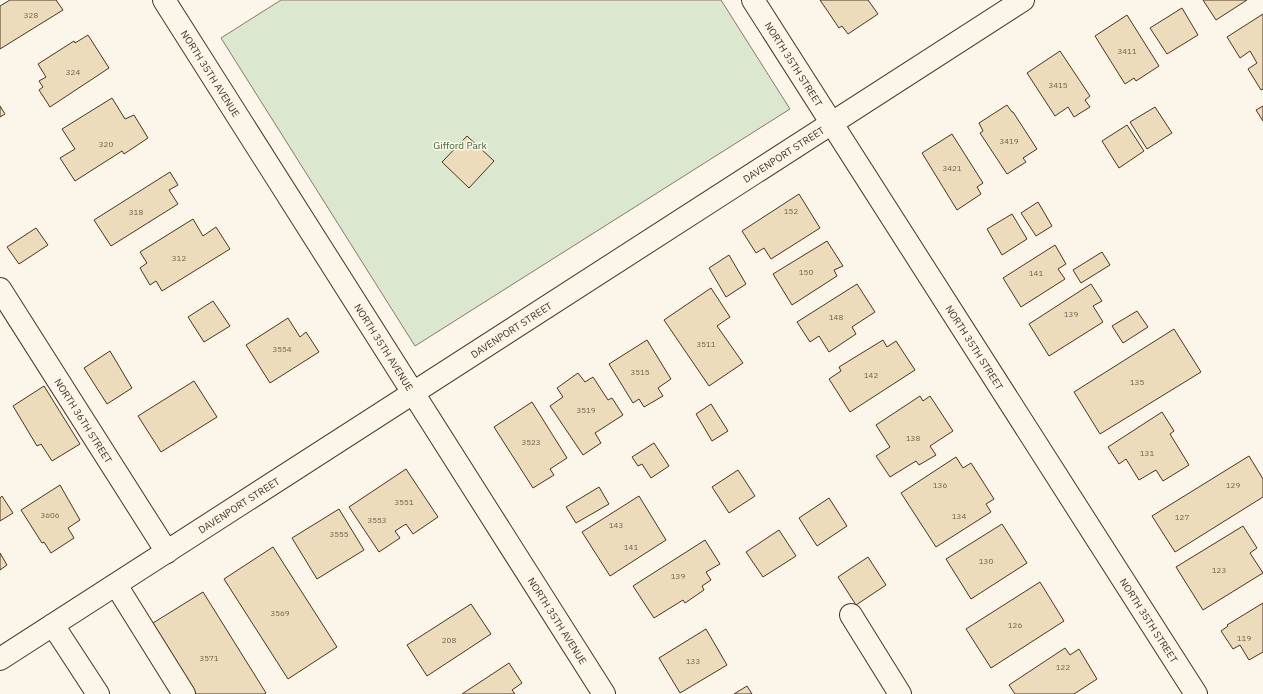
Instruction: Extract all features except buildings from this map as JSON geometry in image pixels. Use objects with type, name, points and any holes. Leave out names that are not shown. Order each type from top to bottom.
[{"type":"street","name":"NORTH 35TH AVENUE","points":[[164,0],[604,694]]},
{"type":"street","name":"NORTH 35TH STREET","points":[[753,0],[1196,694]]},
{"type":"street","name":"DAVENPORT STREET","points":[[0,659],[1023,0]]},
{"type":"street","name":"NORTH 36TH STREET","points":[[0,289],[166,552]]},
{"type":"street","points":[[116,585],[184,694]]},
{"type":"street","points":[[851,615],[900,694]]},
{"type":"street","points":[[53,625],[98,694]]},
{"type":"green space","name":"Gifford Park","points":[[281,0],[721,0],[790,109],[415,346],[221,38]]}]
